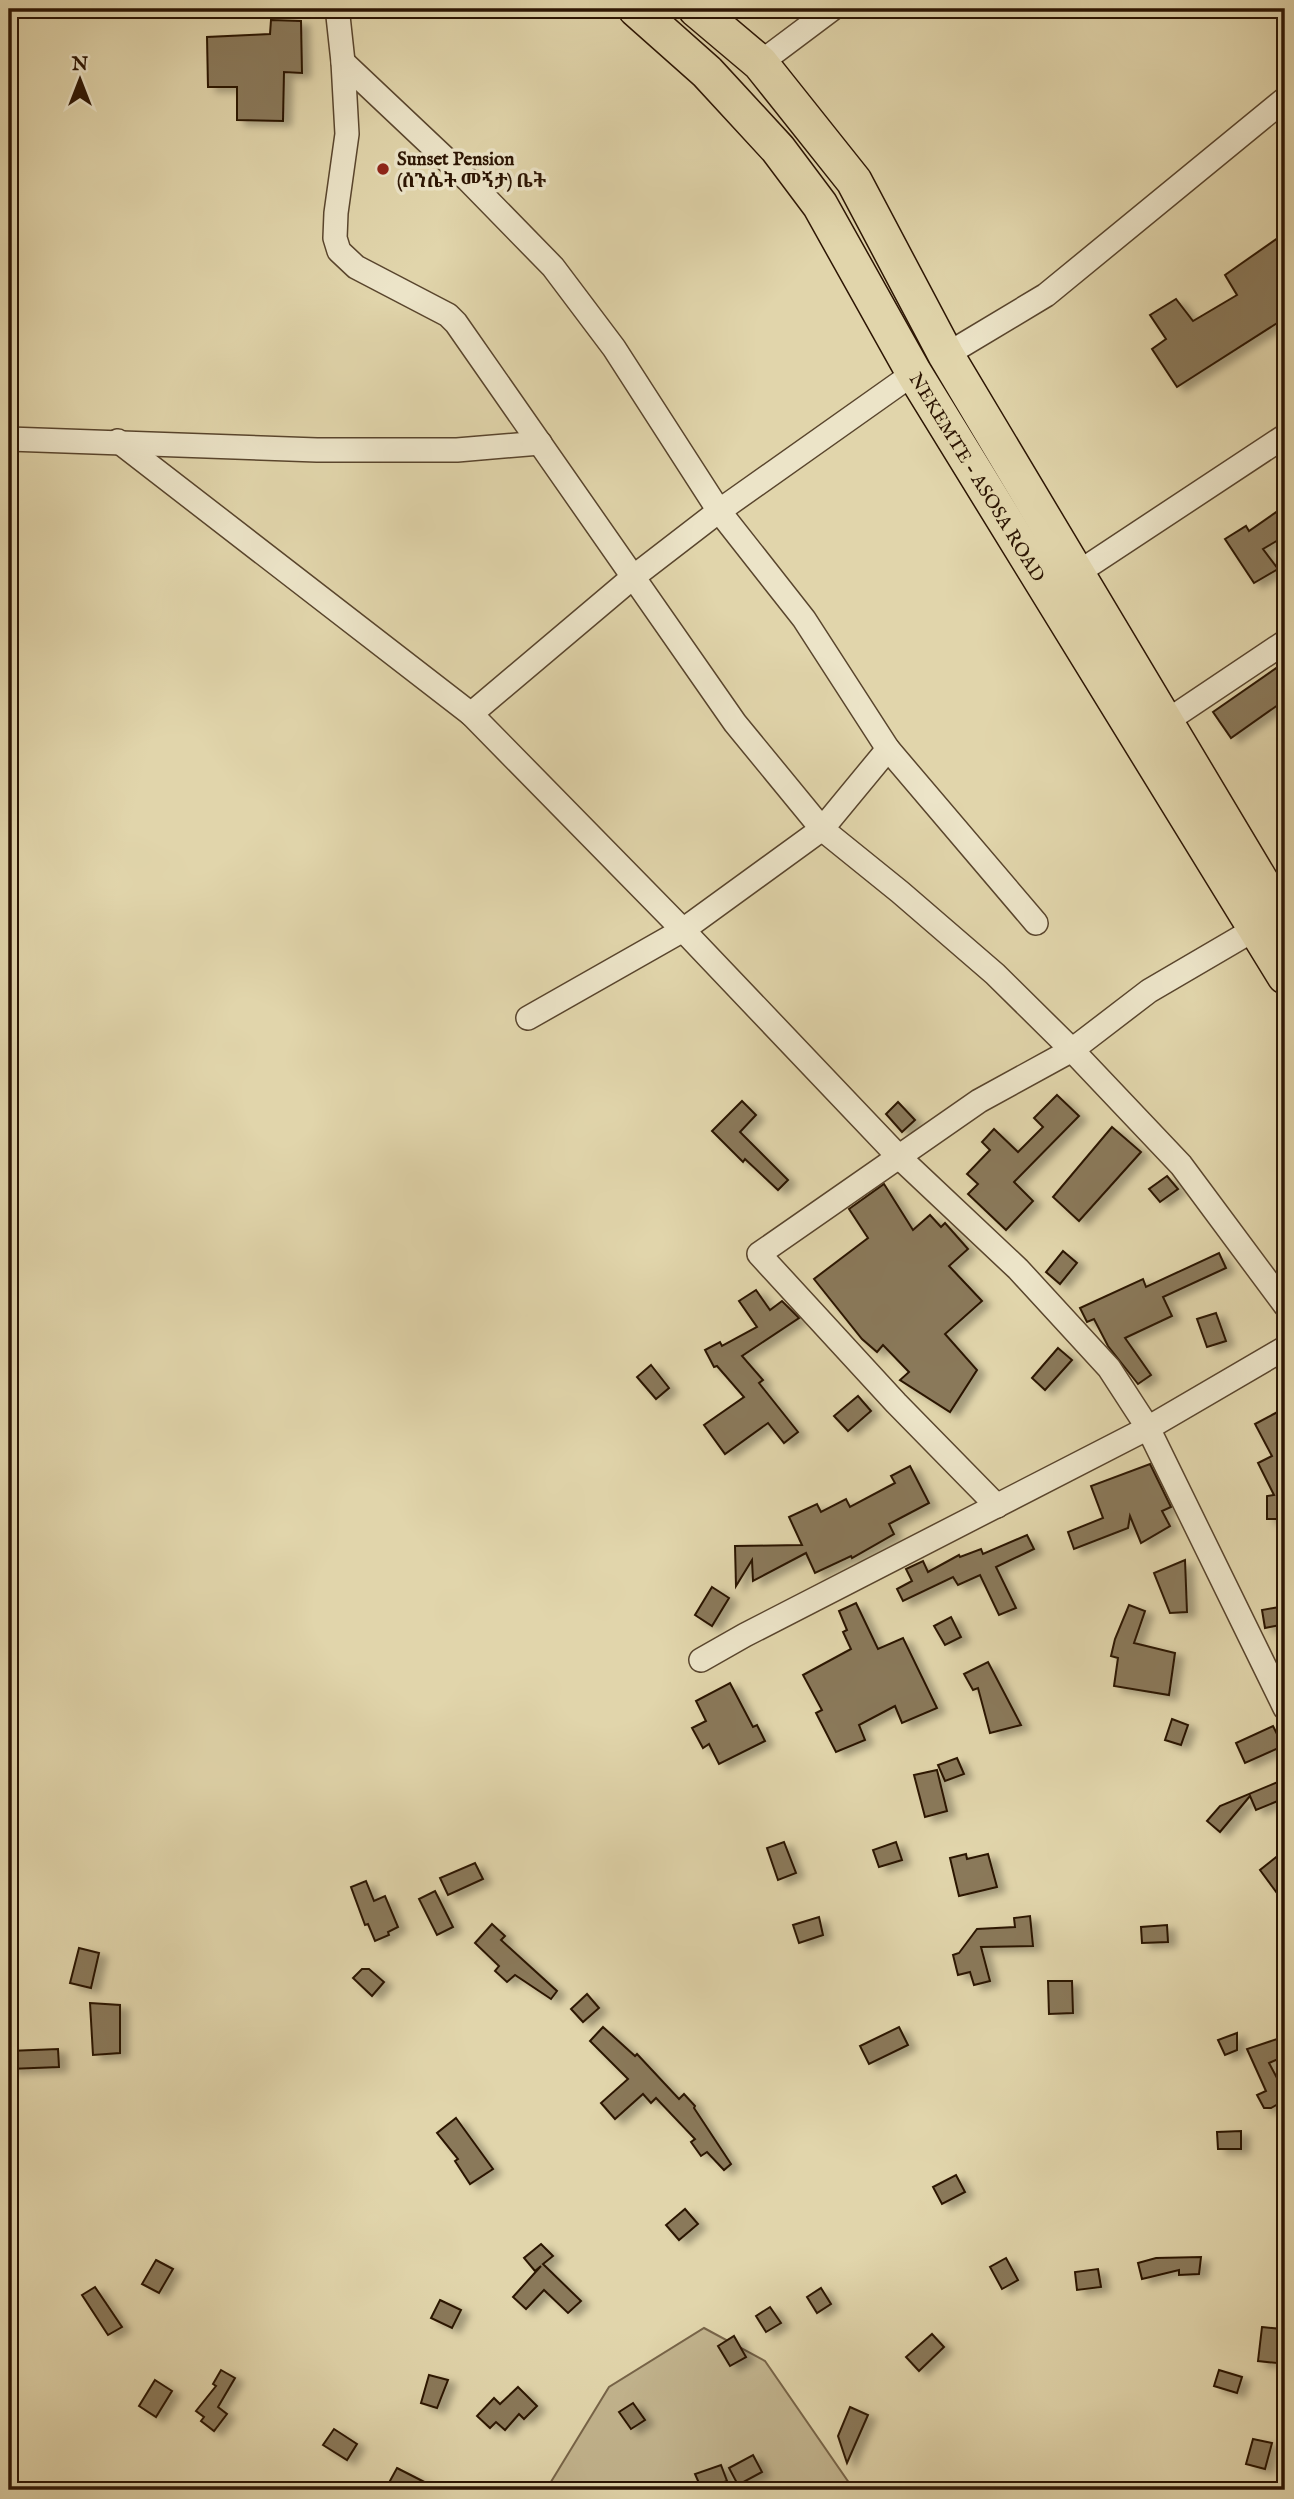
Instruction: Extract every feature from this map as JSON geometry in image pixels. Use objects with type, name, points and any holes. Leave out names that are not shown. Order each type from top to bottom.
[{"type":"highway","name":"NEKEMTE - ASOSA ROAD","points":[[636,9],[707,72],[778,149],[820,205],[914,373],[1062,583],[1278,924],[1285,976]]},
{"type":"highway","points":[[696,9],[761,63],[854,181],[1062,583],[1167,721],[1278,924]]},
{"type":"street","points":[[335,9],[343,62],[347,134],[336,213],[335,238],[339,251],[356,267],[448,315],[735,723],[822,829],[995,974],[1072,1050],[1181,1165],[1285,1305]]},
{"type":"street","points":[[761,63],[832,9]]},
{"type":"street","points":[[343,62],[468,180],[553,267],[614,348],[719,511],[804,619],[888,749],[1036,923]]},
{"type":"street","points":[[946,355],[1046,295],[1285,99]]},
{"type":"street","points":[[820,205],[854,181]]},
{"type":"street","points":[[471,714],[632,578],[719,511],[914,373]]},
{"type":"street","points":[[1062,583],[1285,436]]},
{"type":"street","points":[[9,439],[317,450],[444,450],[540,443]]},
{"type":"street","points":[[118,441],[471,714],[683,930],[898,1156],[1018,1269],[1091,1348],[1109,1368],[1147,1428],[1285,1708]]},
{"type":"street","points":[[1167,721],[1285,642]]},
{"type":"street","points":[[528,1018],[683,930],[822,829],[888,749]]},
{"type":"street","points":[[997,1506],[759,1254],[979,1101],[1072,1050],[1149,991],[1278,924]]},
{"type":"street","points":[[701,1660],[1147,1428],[1285,1348]]},
{"type":"shaded area","points":[[704,2328],[765,2361],[854,2490],[546,2490],[609,2387]]},
{"type":"building","points":[[271,20],[301,21],[302,73],[284,72],[283,121],[237,120],[237,87],[208,87],[207,37],[270,34]]},
{"type":"building","points":[[1285,233],[1285,318],[1177,387],[1152,349],[1166,339],[1150,315],[1176,299],[1193,321],[1237,295],[1225,275]]},
{"type":"building","points":[[1285,506],[1285,536],[1263,549],[1278,569],[1254,583],[1225,539],[1246,526],[1249,531]]},
{"type":"building","points":[[1285,662],[1285,700],[1231,738],[1213,712]]},
{"type":"building","points":[[1057,1095],[1079,1116],[1014,1182],[1033,1201],[1006,1230],[968,1194],[978,1184],[967,1174],[990,1150],[982,1142],[994,1129],[1018,1152],[1043,1127],[1034,1118]]},
{"type":"building","points":[[742,1101],[756,1115],[740,1132],[788,1180],[778,1190],[745,1159],[743,1162],[712,1131]]},
{"type":"building","points":[[898,1102],[915,1120],[902,1132],[886,1114]]},
{"type":"building","points":[[1112,1127],[1141,1152],[1079,1221],[1053,1197]]},
{"type":"building","points":[[1167,1176],[1178,1189],[1160,1202],[1149,1189]]},
{"type":"building","points":[[884,1184],[913,1230],[930,1215],[941,1227],[945,1223],[968,1249],[949,1266],[982,1301],[945,1334],[977,1370],[950,1412],[900,1380],[909,1372],[883,1345],[877,1352],[862,1339],[814,1279],[868,1238],[849,1209]]},
{"type":"building","points":[[1063,1251],[1077,1263],[1060,1284],[1046,1272]]},
{"type":"building","points":[[1219,1253],[1226,1268],[1163,1297],[1172,1316],[1125,1338],[1151,1375],[1138,1384],[1108,1346],[1094,1319],[1087,1322],[1080,1308],[1143,1279],[1146,1287]]},
{"type":"building","points":[[756,1290],[770,1310],[782,1301],[799,1318],[742,1356],[763,1380],[759,1383],[798,1432],[784,1443],[768,1423],[725,1454],[704,1425],[744,1397],[717,1366],[714,1367],[705,1350],[720,1342],[722,1346],[757,1327],[739,1301]]},
{"type":"building","points":[[1216,1313],[1226,1341],[1207,1347],[1197,1319]]},
{"type":"building","points":[[1058,1348],[1072,1360],[1045,1390],[1032,1378]]},
{"type":"building","points":[[651,1365],[669,1388],[656,1399],[637,1377]]},
{"type":"building","points":[[858,1396],[871,1411],[848,1431],[834,1416]]},
{"type":"building","points":[[1285,1408],[1285,1519],[1267,1519],[1267,1496],[1274,1495],[1258,1463],[1272,1456],[1255,1424]]},
{"type":"building","points":[[1150,1464],[1171,1507],[1162,1511],[1170,1526],[1141,1543],[1130,1516],[1128,1528],[1074,1549],[1068,1532],[1103,1518],[1091,1486]]},
{"type":"building","points":[[910,1466],[929,1503],[889,1524],[894,1534],[852,1558],[851,1556],[815,1573],[806,1553],[753,1581],[752,1560],[736,1586],[735,1546],[802,1545],[789,1517],[817,1504],[821,1512],[846,1499],[850,1507],[895,1483],[891,1476]]},
{"type":"building","points":[[1027,1535],[1034,1549],[996,1567],[1016,1608],[999,1615],[980,1575],[958,1585],[953,1577],[903,1601],[897,1589],[912,1581],[906,1569],[923,1561],[928,1572],[959,1555],[960,1557],[981,1549],[983,1554]]},
{"type":"building","points":[[1185,1560],[1187,1612],[1170,1613],[1154,1573]]},
{"type":"building","points":[[712,1587],[729,1598],[712,1626],[695,1615]]},
{"type":"building","points":[[856,1603],[878,1649],[903,1638],[937,1708],[902,1723],[895,1706],[859,1725],[865,1740],[836,1752],[816,1713],[822,1710],[803,1675],[851,1649],[843,1632],[847,1630],[839,1611]]},
{"type":"building","points":[[1129,1605],[1145,1611],[1134,1643],[1175,1653],[1169,1695],[1114,1686],[1118,1658],[1111,1656]]},
{"type":"building","points":[[1285,1606],[1285,1624],[1265,1628],[1262,1610]]},
{"type":"building","points":[[951,1617],[961,1637],[945,1645],[934,1626]]},
{"type":"building","points":[[988,1662],[1021,1725],[990,1733],[978,1688],[973,1690],[964,1674]]},
{"type":"building","points":[[730,1683],[753,1727],[757,1725],[765,1741],[719,1764],[709,1744],[703,1748],[692,1728],[706,1721],[696,1701]]},
{"type":"building","points":[[1172,1719],[1188,1725],[1181,1745],[1165,1740]]},
{"type":"building","points":[[1273,1726],[1283,1746],[1245,1763],[1236,1743]]},
{"type":"building","points":[[957,1758],[964,1774],[945,1781],[938,1765]]},
{"type":"building","points":[[937,1770],[947,1811],[925,1817],[914,1775]]},
{"type":"building","points":[[1285,1779],[1285,1798],[1256,1810],[1250,1796],[1220,1832],[1207,1821],[1220,1806]]},
{"type":"building","points":[[784,1842],[796,1873],[778,1880],[767,1848]]},
{"type":"building","points":[[896,1842],[902,1860],[879,1867],[873,1850]]},
{"type":"building","points":[[1285,1850],[1285,1904],[1260,1870]]},
{"type":"building","points":[[966,1854],[967,1859],[988,1854],[997,1887],[959,1896],[950,1858]]},
{"type":"building","points":[[475,1863],[483,1879],[448,1895],[440,1878]]},
{"type":"building","points":[[366,1881],[374,1901],[385,1896],[398,1927],[388,1932],[389,1935],[375,1941],[368,1924],[365,1925],[351,1887]]},
{"type":"building","points":[[435,1891],[453,1927],[437,1935],[419,1899]]},
{"type":"building","points":[[1030,1916],[1033,1946],[981,1947],[990,1981],[974,1985],[970,1972],[958,1975],[953,1955],[959,1953],[977,1929],[1015,1927],[1014,1918]]},
{"type":"building","points":[[819,1917],[823,1935],[799,1943],[793,1925]]},
{"type":"building","points":[[492,1924],[505,1936],[501,1940],[557,1991],[551,1999],[515,1975],[507,1982],[495,1971],[499,1966],[475,1943]]},
{"type":"building","points":[[1167,1925],[1168,1942],[1142,1943],[1141,1927]]},
{"type":"building","points":[[79,1948],[99,1953],[91,1988],[70,1983]]},
{"type":"building","points":[[362,1969],[369,1969],[384,1982],[372,1996],[353,1978]]},
{"type":"building","points":[[1048,1981],[1072,1981],[1073,2013],[1049,2014]]},
{"type":"building","points":[[587,1994],[599,2008],[583,2022],[571,2009]]},
{"type":"building","points":[[90,2003],[120,2005],[120,2053],[93,2055]]},
{"type":"building","points":[[603,2027],[635,2056],[637,2054],[679,2099],[684,2094],[695,2106],[731,2164],[724,2170],[707,2152],[701,2156],[691,2142],[695,2139],[656,2098],[651,2103],[643,2094],[615,2119],[601,2103],[628,2079],[590,2041]]},
{"type":"building","points":[[899,2027],[908,2045],[869,2064],[860,2046]]},
{"type":"building","points":[[1237,2033],[1237,2050],[1225,2055],[1218,2040]]},
{"type":"building","points":[[1280,2038],[1285,2056],[1269,2063],[1285,2093],[1285,2100],[1271,2108],[1264,2108],[1257,2095],[1266,2091],[1247,2049]]},
{"type":"building","points":[[58,2049],[59,2067],[9,2069],[9,2051]]},
{"type":"building","points":[[456,2118],[493,2169],[470,2184],[455,2161],[458,2159],[437,2133]]},
{"type":"building","points":[[1241,2131],[1241,2149],[1218,2149],[1217,2132]]},
{"type":"building","points":[[956,2175],[965,2192],[942,2204],[933,2187]]},
{"type":"building","points":[[685,2209],[698,2224],[679,2240],[666,2225]]},
{"type":"building","points":[[541,2244],[553,2256],[543,2264],[581,2301],[568,2313],[544,2290],[526,2309],[513,2297],[541,2266],[535,2271],[524,2258]]},
{"type":"building","points":[[1201,2257],[1199,2274],[1179,2275],[1179,2270],[1142,2279],[1138,2263],[1156,2258]]},
{"type":"building","points":[[1006,2258],[1018,2280],[1002,2289],[990,2267]]},
{"type":"building","points":[[156,2260],[173,2269],[159,2293],[142,2284]]},
{"type":"building","points":[[1098,2269],[1101,2287],[1077,2290],[1075,2272]]},
{"type":"building","points":[[95,2287],[122,2327],[108,2335],[82,2295]]},
{"type":"building","points":[[821,2288],[831,2304],[817,2313],[807,2297]]},
{"type":"building","points":[[440,2300],[461,2310],[452,2328],[431,2318]]},
{"type":"building","points":[[770,2307],[781,2323],[766,2332],[756,2316]]},
{"type":"building","points":[[1262,2327],[1281,2329],[1277,2363],[1258,2361]]},
{"type":"building","points":[[932,2334],[944,2347],[919,2371],[906,2357]]},
{"type":"building","points":[[734,2336],[746,2357],[730,2366],[718,2346]]},
{"type":"building","points":[[221,2370],[235,2378],[218,2407],[227,2414],[214,2431],[201,2421],[204,2417],[196,2411],[216,2386],[213,2384]]},
{"type":"building","points":[[1219,2370],[1242,2377],[1237,2393],[1214,2386]]},
{"type":"building","points":[[429,2375],[448,2380],[437,2408],[421,2403]]},
{"type":"building","points":[[155,2380],[172,2391],[156,2417],[139,2406]]},
{"type":"building","points":[[518,2387],[537,2406],[524,2419],[519,2414],[505,2430],[496,2422],[490,2428],[477,2416],[494,2398],[500,2404]]},
{"type":"building","points":[[633,2403],[645,2420],[631,2429],[619,2412]]},
{"type":"building","points":[[850,2407],[868,2415],[847,2463],[838,2436]]},
{"type":"building","points":[[334,2429],[357,2444],[347,2460],[323,2445]]},
{"type":"building","points":[[1253,2439],[1272,2443],[1265,2469],[1246,2464]]},
{"type":"building","points":[[753,2455],[762,2472],[738,2485],[729,2468]]},
{"type":"building","points":[[721,2465],[727,2481],[702,2490],[695,2474]]},
{"type":"building","points":[[397,2468],[440,2490],[385,2490]]},
{"type":"place","name":"Sunset Pension (ሰንሴት መኝታ) ቤት","points":[[383,169]]}]
